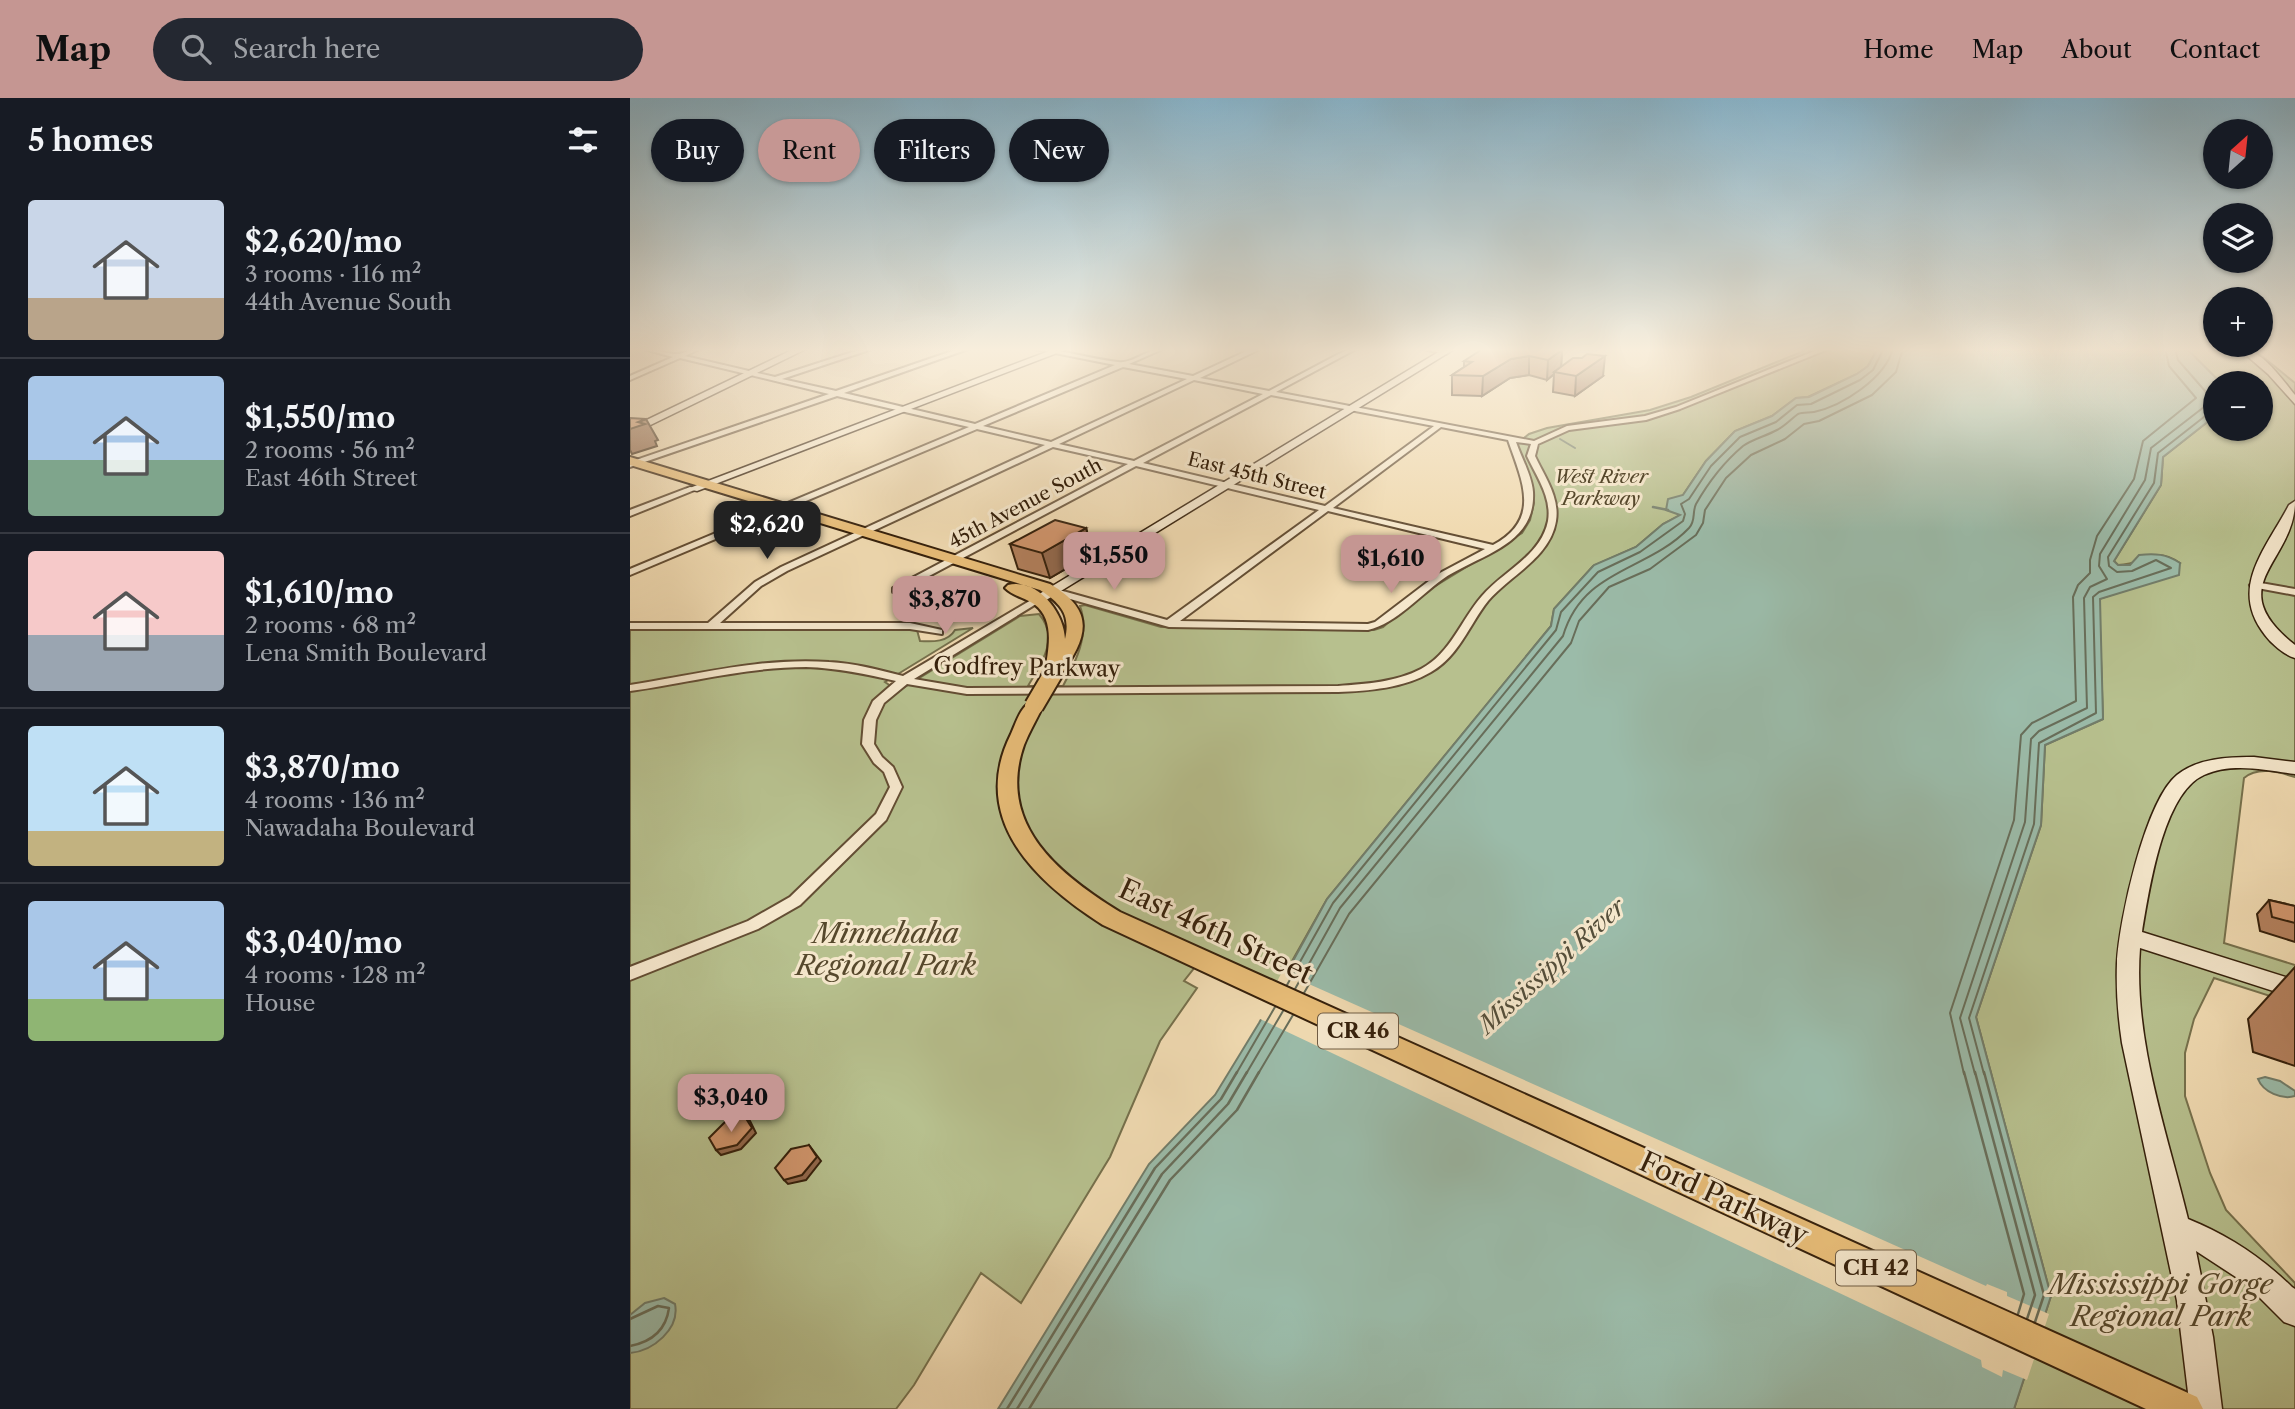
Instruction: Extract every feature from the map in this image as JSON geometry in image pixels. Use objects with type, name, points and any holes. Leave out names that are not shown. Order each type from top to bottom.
[{"type":"main road","name":"East 46th Street","points":[[632,465],[706,484],[776,510]]},
{"type":"main road","name":"East 46th Street","points":[[632,465],[693,489],[776,510],[949,563],[1013,587],[1045,595],[1069,606],[1077,626],[1070,652],[1054,672],[1016,742],[1010,777],[1012,812],[1022,840],[1055,882],[1105,916],[1147,937],[1568,1126]]},
{"type":"main road","name":"East 46th Street","points":[[1045,595],[1059,639],[1054,672]]},
{"type":"main road","name":"Ford Parkway","points":[[1568,1126],[2185,1409]]},
{"type":"street","points":[[630,432],[678,409]]},
{"type":"street","points":[[632,465],[792,409]]},
{"type":"street","points":[[630,513],[905,409]]},
{"type":"street","name":"East 45th Street","points":[[906,409],[1494,548]]},
{"type":"street","points":[[630,572],[1015,409]]},
{"type":"street","points":[[710,626],[770,576],[1129,409]]},
{"type":"street","name":"45th Avenue South","points":[[896,590],[1240,409]]},
{"type":"street","points":[[630,974],[772,916],[813,885],[881,817],[891,800],[895,780],[868,744],[867,733],[879,701],[902,681],[1351,409]]},
{"type":"street","points":[[1359,409],[1535,443],[1567,428],[1630,421],[1672,409]]},
{"type":"street","points":[[1169,624],[1440,425]]},
{"type":"street","name":"East 46th Street","points":[[1045,595],[1169,624],[1368,627],[1386,619],[1441,576],[1494,548],[1520,529],[1528,509],[1529,490],[1510,439]]},
{"type":"street","name":"Godfrey Parkway","points":[[630,688],[723,670],[778,664],[849,667],[942,690],[990,692],[1338,689],[1385,684],[1410,677],[1440,661],[1453,648],[1484,599],[1544,541],[1552,520],[1553,507],[1531,456],[1535,443]]},
{"type":"street","points":[[2295,505],[2255,585],[2255,613],[2267,631],[2295,653]]},
{"type":"street","points":[[2255,585],[2295,592]]},
{"type":"street","points":[[1005,619],[1032,611],[1051,614]]},
{"type":"street","points":[[630,626],[910,626],[937,632]]},
{"type":"street","points":[[2206,1409],[2203,1365],[2129,1006],[2128,960],[2132,932],[2158,824],[2176,789],[2186,777],[2235,763],[2295,768]]},
{"type":"street","points":[[2132,932],[2243,966],[2295,976]]},
{"type":"street","points":[[2243,966],[2295,989]]},
{"type":"street","points":[[2176,1228],[2208,1240],[2239,1258],[2266,1279],[2295,1311]]},
{"type":"green space","name":"Minnehaha Regional Park","points":[[1781,409],[1772,416],[1735,431],[1706,461],[1683,495],[1681,515],[1663,524],[1636,547],[1593,566],[1554,609],[1551,626],[1327,899],[1274,993],[1203,957],[1184,981],[1197,988],[1160,1041],[1110,1157],[1021,1303],[981,1273],[914,1385],[896,1409],[630,1409],[630,630],[917,630],[920,641],[930,641],[944,639],[955,630],[973,628],[885,682],[898,691],[1020,616],[1039,614],[1048,632],[1048,642],[1043,660],[1028,686],[1063,686],[1080,647],[1083,616],[1080,606],[1085,605],[1161,627],[1374,630],[1383,627],[1419,596],[1522,533],[1530,520],[1534,503],[1532,487],[1514,446],[1529,434],[1547,428],[1650,410]]},
{"type":"green space","name":"Mississippi Gorge Regional Park","points":[[2273,409],[2295,409],[2295,777],[2262,771],[2244,778],[2224,943],[2295,965],[2295,1004],[2214,978],[2194,1019],[2185,1053],[2185,1096],[2210,1173],[2226,1210],[2295,1283],[2295,1409],[2014,1409],[2051,1296],[1976,1017],[2041,825],[2045,745],[2103,719],[2099,599],[2147,583],[2180,563],[2162,555],[2128,564],[2118,565],[2114,561],[2161,485],[2163,457],[2203,425],[2203,441],[2273,441]]},
{"type":"water","name":"Mississippi River","points":[[1781,409],[2203,409],[2203,425],[2163,457],[2161,485],[2114,561],[2118,565],[2130,565],[2139,555],[2160,555],[2180,563],[2179,575],[2100,599],[2103,719],[2045,745],[2041,825],[1976,1017],[2051,1296],[2014,1409],[998,1409],[1149,1164],[1215,1095],[1259,1023],[1327,899],[1551,626],[1554,609],[1594,565],[1636,547],[1663,524],[1680,515],[1666,510],[1668,499],[1683,495],[1706,461],[1735,431],[1772,416]]},
{"type":"water","points":[[2265,1077],[2280,1081],[2295,1091],[2295,1096],[2284,1097],[2268,1091],[2258,1079]]},
{"type":"water","points":[[664,1298],[675,1304],[669,1330],[656,1343],[630,1353],[630,1315],[645,1303]]},
{"type":"pier","points":[[1282,972],[1986,1286],[1987,1284],[2007,1292],[2007,1296],[2049,1314],[2027,1380],[2003,1370],[2002,1377],[1982,1367],[1981,1360],[1258,1018]]},
{"type":"building","points":[[630,418],[646,419],[638,422],[645,424],[630,429]]},
{"type":"building","points":[[1055,520],[1086,528],[1042,553],[1010,544]]},
{"type":"building","points":[[2269,900],[2295,906],[2295,923],[2272,917]]},
{"type":"building","points":[[745,1117],[752,1128],[737,1145],[716,1150],[709,1138],[725,1122]]},
{"type":"building","points":[[809,1145],[817,1157],[802,1175],[784,1180],[775,1168],[791,1149]]},
{"type":"waterway","points":[[1560,439],[1575,448]]},
{"type":"waterway","points":[[1653,507],[1668,510]]},
{"type":"park label","name":"West River Parkway","points":[[1601,487]]}]
